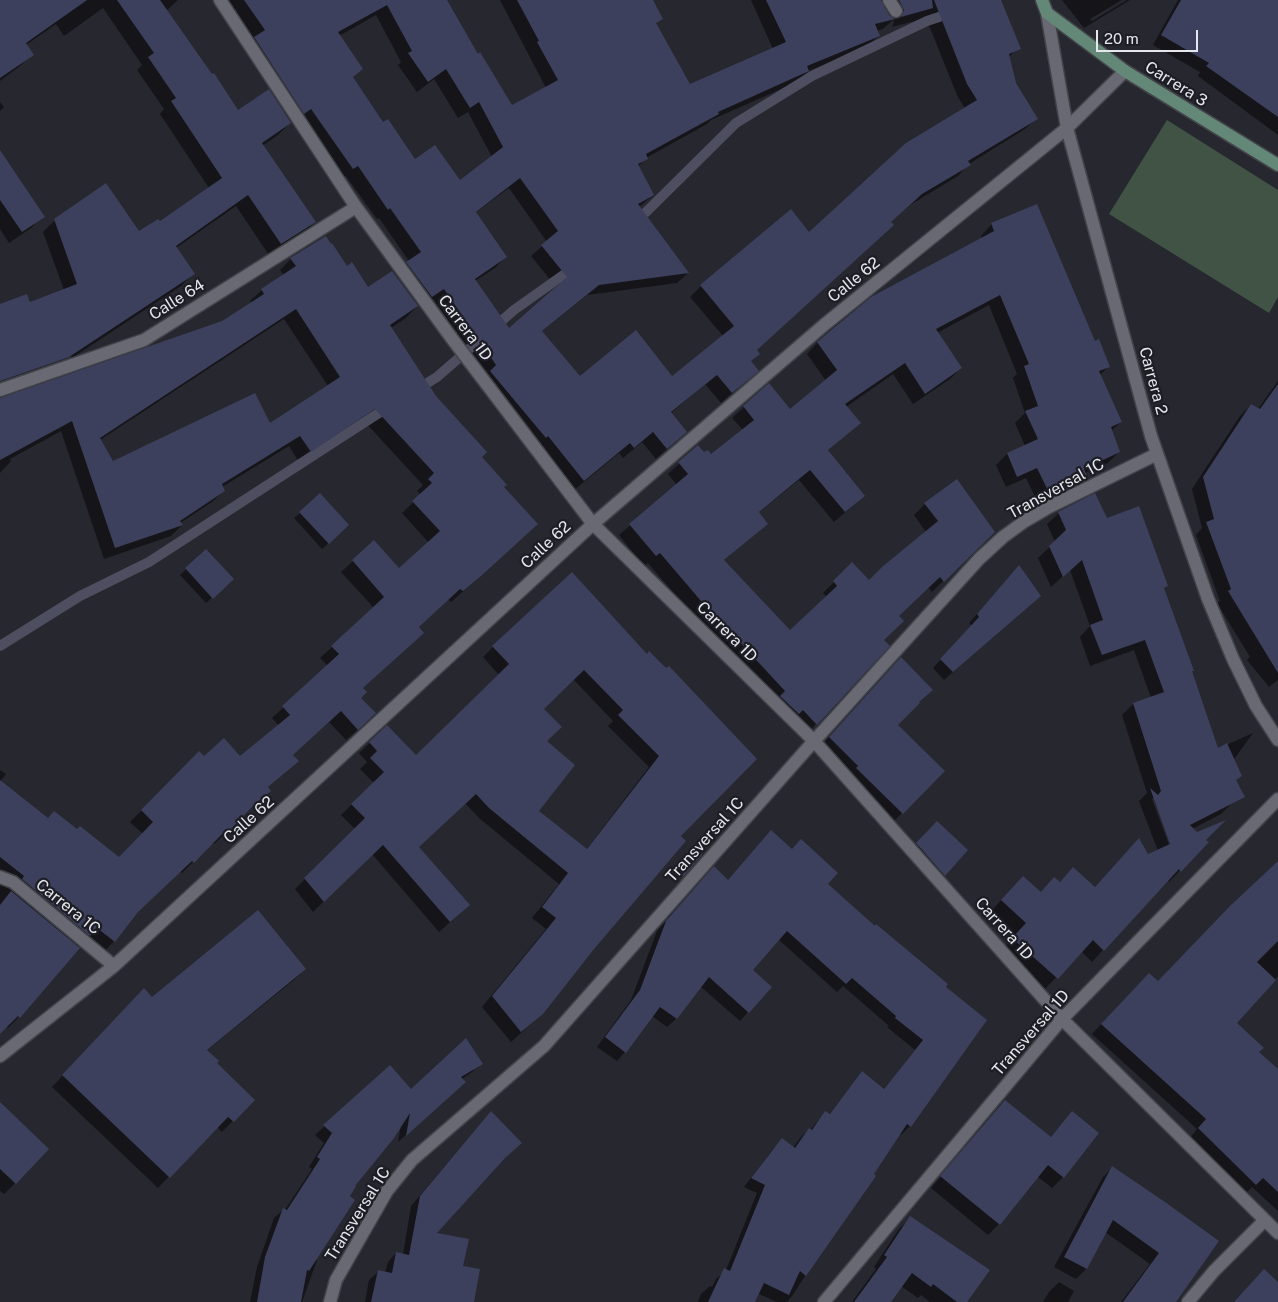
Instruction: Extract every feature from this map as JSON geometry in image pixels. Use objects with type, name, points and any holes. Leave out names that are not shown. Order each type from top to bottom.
[{"type":"street","name":"Carrera 1D","points":[[220,0],[356,207],[453,340],[593,524],[814,741],[1062,1019],[1278,1233]]},
{"type":"street","points":[[889,0],[896,12]]},
{"type":"street","name":"Carrera 3","points":[[1044,5],[1125,71],[1278,165]]},
{"type":"street","name":"Carrera 2","points":[[1044,5],[1067,128],[1157,454],[1208,599],[1232,658],[1256,706],[1278,740]]},
{"type":"street","name":"Calle 62","points":[[0,1056],[114,966],[593,524],[824,325],[1067,128],[1125,71]]},
{"type":"street","name":"Calle 64","points":[[0,390],[144,340],[356,207]]},
{"type":"street","name":"Transversal 1C","points":[[330,1302],[336,1280],[383,1199],[412,1160],[544,1046],[814,741],[979,559],[1025,521],[1049,507],[1157,454]]},
{"type":"street","name":"Transversal 1D","points":[[824,1302],[1062,1019],[1278,799]]},
{"type":"street","name":"Carrera 1C","points":[[0,877],[13,882],[114,966]]},
{"type":"street","points":[[1188,1302],[1214,1271],[1265,1220]]},
{"type":"green space","points":[[1167,120],[1278,190],[1278,297],[1269,313],[1109,214]]},
{"type":"building","points":[[0,0],[87,0],[26,43],[34,55],[0,78]]},
{"type":"building","points":[[117,0],[160,0],[212,74],[214,73],[238,110],[269,89],[291,123],[262,143],[316,222],[281,244],[248,195],[176,246],[195,274],[69,357],[0,381],[0,304],[27,294],[30,302],[77,284],[54,219],[106,183],[139,231],[158,219],[160,221],[222,178],[171,101],[176,98],[148,57],[154,53]]},
{"type":"building","points":[[244,0],[447,0],[478,54],[480,52],[512,105],[558,80],[517,0],[653,0],[663,19],[656,23],[690,84],[786,42],[766,0],[881,0],[889,15],[895,19],[875,24],[880,36],[807,66],[809,71],[718,112],[719,114],[646,154],[648,159],[638,164],[654,195],[638,204],[689,273],[599,285],[542,331],[580,376],[636,330],[672,376],[734,326],[700,285],[791,209],[809,232],[906,143],[977,100],[967,84],[934,0],[1001,0],[1021,49],[1009,54],[1016,83],[1038,119],[968,161],[971,165],[922,194],[891,222],[894,225],[757,350],[760,354],[751,361],[759,371],[732,393],[717,375],[671,412],[687,432],[667,449],[653,432],[634,448],[630,443],[584,481],[548,436],[546,438],[490,371],[496,365],[444,289],[432,297],[406,262],[421,252],[390,208],[388,210],[358,166],[353,169],[311,109],[304,114],[254,37],[265,30]],"holes":[[[387,5],[412,51],[408,53],[428,82],[446,69],[470,108],[479,102],[503,147],[460,180],[435,145],[415,159],[388,119],[383,122],[353,77],[363,69],[338,32]],[[520,178],[558,231],[541,245],[567,277],[509,328],[475,279],[507,257],[476,212]]]},
{"type":"building","points":[[899,0],[932,0],[933,8],[901,17],[904,10]]},
{"type":"building","points":[[1181,0],[1278,0],[1278,117],[1206,66],[1209,63],[1161,35]]},
{"type":"building","points":[[0,150],[45,217],[22,232],[0,200]]},
{"type":"building","points":[[1037,204],[1095,341],[1099,339],[1110,367],[1099,371],[1122,422],[1111,427],[1120,452],[1084,469],[1088,479],[1051,497],[1037,468],[1017,477],[1007,453],[1038,439],[1025,411],[1038,406],[1024,366],[1029,364],[1000,295],[936,329],[962,368],[925,394],[905,363],[845,404],[861,423],[828,450],[865,496],[845,512],[810,470],[759,512],[768,524],[724,560],[790,630],[837,586],[833,581],[852,562],[869,580],[938,521],[924,503],[957,479],[995,532],[944,582],[940,577],[899,616],[904,621],[884,640],[890,646],[817,725],[803,710],[799,714],[780,696],[785,691],[735,637],[733,639],[712,617],[713,615],[660,553],[656,556],[629,524],[688,474],[678,462],[698,445],[704,452],[708,450],[711,454],[754,420],[743,406],[769,383],[790,409],[837,370],[817,342],[871,297],[994,231],[991,223]]},
{"type":"building","points":[[326,236],[347,266],[352,262],[368,287],[392,271],[418,306],[390,325],[436,396],[487,452],[482,457],[507,485],[504,487],[538,524],[481,576],[463,591],[460,589],[419,627],[424,633],[363,688],[367,692],[361,698],[376,713],[358,730],[341,711],[293,755],[299,761],[268,787],[271,791],[254,805],[226,834],[224,832],[194,863],[192,861],[138,912],[115,942],[97,928],[90,936],[22,879],[24,876],[0,857],[0,780],[48,818],[54,811],[77,829],[80,826],[119,857],[153,822],[141,810],[199,751],[204,756],[224,738],[240,756],[290,715],[282,706],[339,654],[331,646],[384,597],[352,560],[374,540],[399,568],[440,531],[412,501],[432,483],[428,479],[434,473],[375,409],[311,452],[300,436],[222,484],[225,491],[180,521],[183,525],[115,548],[72,421],[0,460],[0,398],[222,321],[264,294],[261,289],[296,266],[290,258]],"holes":[[[296,309],[340,377],[270,423],[255,393],[113,461],[100,438]]]},
{"type":"building","points":[[1278,384],[1278,673],[1228,591],[1231,589],[1206,522],[1214,519],[1203,477],[1251,404],[1260,409]]},
{"type":"building","points":[[320,493],[349,525],[329,544],[299,512]]},
{"type":"building","points":[[1095,493],[1107,518],[1139,506],[1168,586],[1164,588],[1194,671],[1192,671],[1218,748],[1227,743],[1242,776],[1236,780],[1245,797],[1190,825],[1197,832],[1226,820],[1206,840],[1209,842],[1181,872],[1179,869],[1104,951],[1093,940],[1058,979],[1012,938],[1026,923],[1001,900],[1023,876],[1041,892],[1054,877],[1060,882],[1073,867],[1095,887],[1139,838],[1148,854],[1170,844],[1150,788],[1158,795],[1161,791],[1133,703],[1164,692],[1145,640],[1102,655],[1090,625],[1103,620],[1082,560],[1063,577],[1049,546],[1066,530],[1058,512]]},
{"type":"building","points":[[206,549],[234,579],[213,599],[185,568]]},
{"type":"building","points":[[1019,565],[1041,596],[953,672],[940,659],[979,617],[977,614]]},
{"type":"building","points":[[572,572],[647,654],[649,651],[666,668],[669,666],[757,759],[681,836],[686,841],[594,949],[543,1014],[521,1032],[492,996],[556,918],[542,907],[568,873],[489,808],[476,794],[419,847],[470,905],[450,922],[383,845],[324,902],[304,878],[365,818],[351,804],[384,772],[370,758],[377,751],[369,742],[387,725],[416,755],[509,664],[492,646]],"holes":[[[584,670],[623,710],[618,715],[659,756],[587,849],[539,811],[575,765],[547,741],[562,727],[544,709]]]},
{"type":"building","points":[[901,657],[933,690],[898,725],[945,771],[903,814],[856,768],[858,766],[829,737]]},
{"type":"building","points":[[937,821],[968,850],[945,876],[916,843]]},
{"type":"building","points":[[771,830],[792,849],[801,839],[838,873],[828,884],[875,926],[876,924],[948,984],[946,987],[987,1020],[911,1127],[907,1124],[874,1174],[876,1176],[806,1276],[800,1271],[789,1295],[764,1283],[755,1302],[708,1302],[724,1268],[730,1271],[765,1185],[751,1178],[782,1138],[795,1148],[809,1128],[812,1130],[825,1111],[830,1114],[862,1071],[884,1089],[923,1040],[895,1018],[896,1016],[852,978],[846,984],[787,931],[753,970],[772,987],[749,1013],[709,977],[677,1019],[660,1007],[626,1053],[605,1037],[640,990],[666,921],[714,866],[728,880]]},
{"type":"building","points":[[693,847],[702,855],[682,878]]},
{"type":"building","points":[[1278,861],[1278,941],[1257,962],[1276,980],[1237,1023],[1264,1048],[1259,1052],[1278,1069],[1278,1192],[1263,1178],[1256,1185],[1198,1128],[1206,1119],[1101,1024],[1149,973],[1158,981],[1230,906]]},
{"type":"building","points":[[11,891],[80,948],[20,1018],[18,1016],[0,1034],[0,905]]},
{"type":"building","points":[[258,910],[306,969],[207,1050],[219,1061],[217,1063],[255,1100],[234,1122],[228,1117],[170,1178],[62,1075],[144,988],[152,997]]},
{"type":"building","points":[[466,1038],[483,1064],[461,1077],[466,1082],[406,1136],[410,1113],[394,1138],[355,1186],[350,1196],[355,1200],[309,1271],[307,1270],[301,1302],[257,1302],[265,1257],[283,1208],[287,1210],[320,1159],[317,1157],[332,1133],[323,1125],[390,1065],[411,1089]]},
{"type":"building","points":[[1005,1100],[1051,1137],[1072,1111],[1099,1133],[1064,1178],[1048,1165],[1000,1225],[940,1176]]},
{"type":"building","points":[[0,1102],[49,1149],[16,1184],[0,1169]]},
{"type":"building","points":[[491,1111],[522,1143],[505,1158],[437,1233],[469,1239],[463,1266],[480,1269],[474,1302],[371,1302],[378,1270],[392,1273],[396,1252],[409,1255],[420,1196]]},
{"type":"building","points":[[1112,1166],[1219,1241],[1176,1302],[1123,1302],[1159,1253],[1113,1220],[1087,1269],[1064,1257]]},
{"type":"building","points":[[910,1216],[990,1270],[967,1302],[957,1302],[933,1284],[931,1287],[912,1273],[891,1302],[854,1302],[887,1257],[884,1255]]},
{"type":"building","points":[[1264,1269],[1278,1282],[1278,1302],[1234,1302]]},
{"type":"waterway","points":[[636,222],[736,123],[812,76],[927,21],[954,12]]},
{"type":"waterway","points":[[416,390],[437,377],[514,310],[576,266]]},
{"type":"waterway","points":[[0,646],[80,596],[149,562],[388,407]]}]
